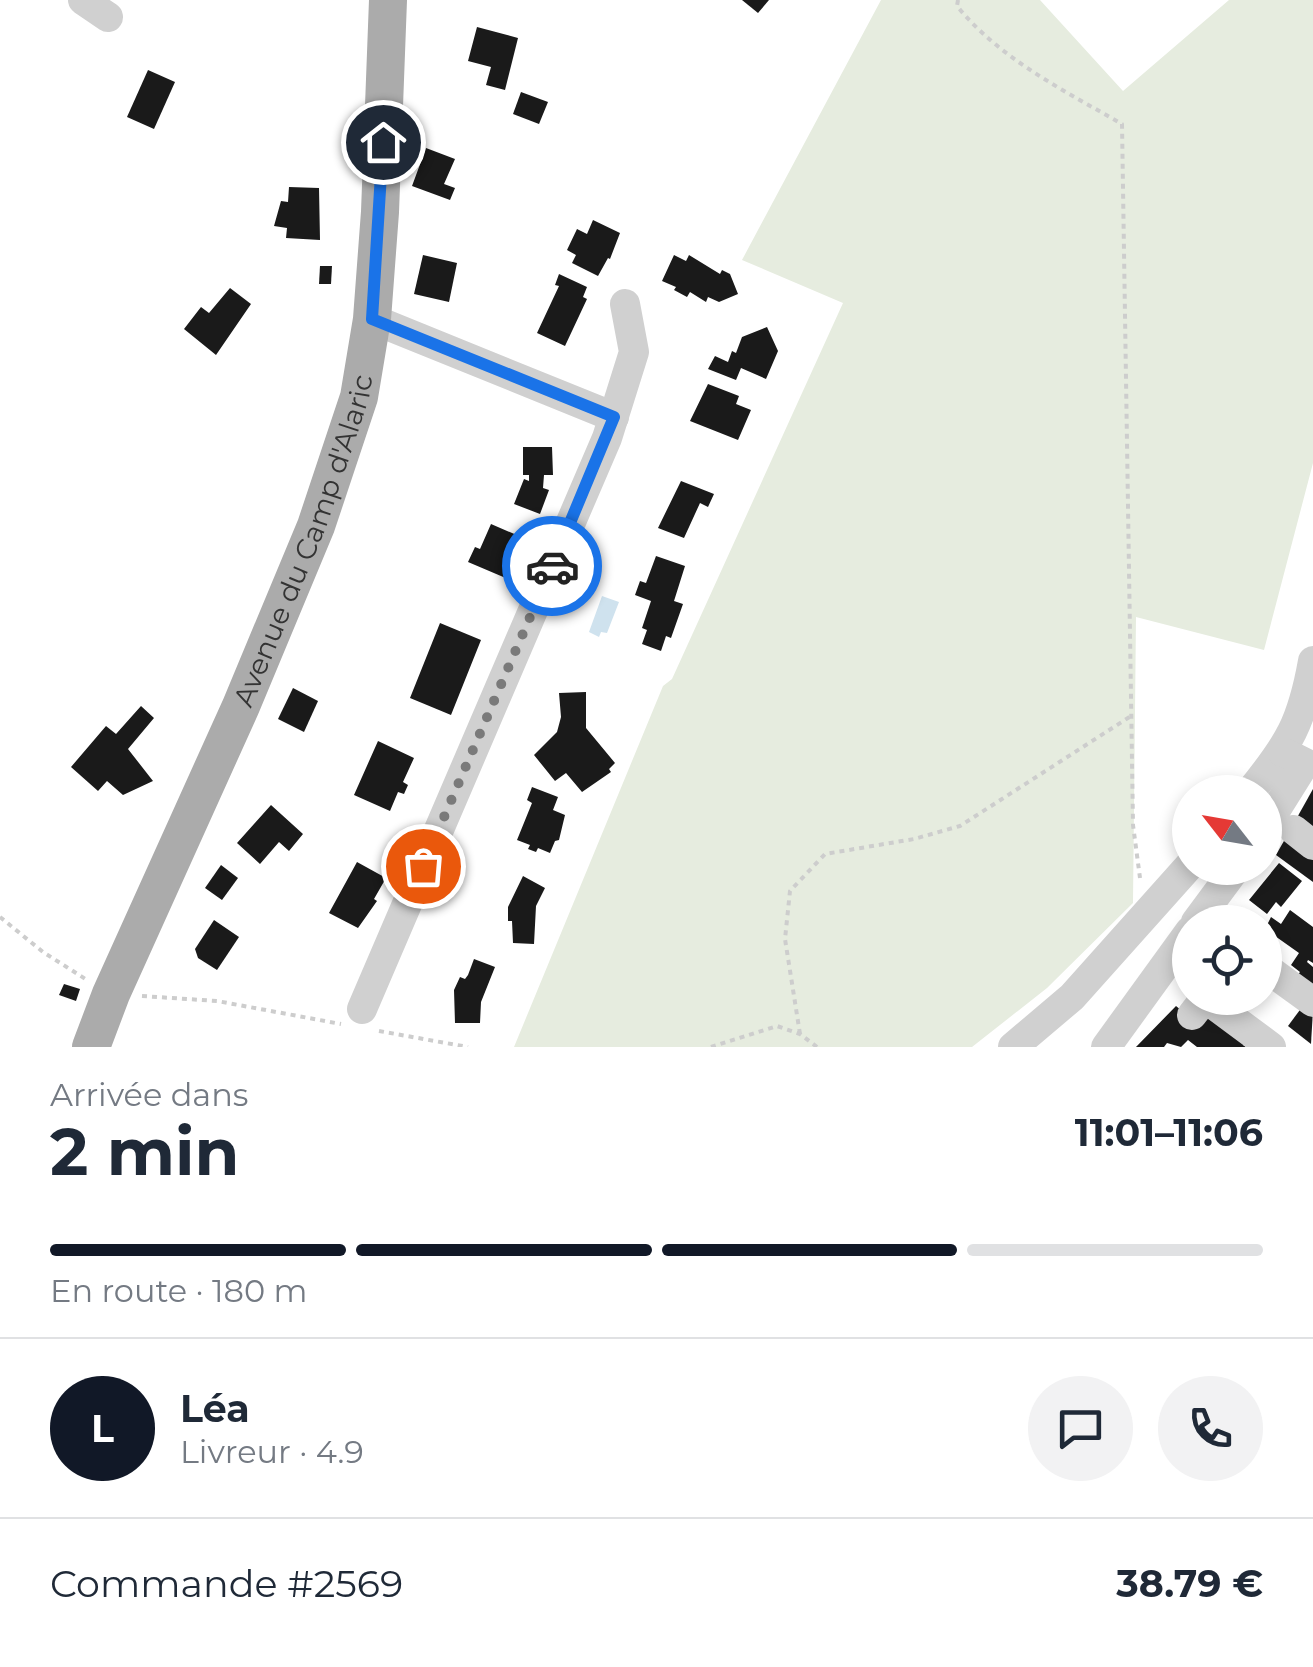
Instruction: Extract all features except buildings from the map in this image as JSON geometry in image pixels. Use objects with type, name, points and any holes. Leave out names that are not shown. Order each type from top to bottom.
[{"type":"main road","name":"Avenue du Camp d'Alaric","points":[[92,1047],[111,994],[316,526],[359,397],[372,319],[380,212],[388,0]]},
{"type":"street","points":[[363,1021],[614,417],[634,352],[626,304]]},
{"type":"street","points":[[372,319],[614,417]]},
{"type":"street","points":[[1290,832],[1303,767],[1305,705],[1313,661]]},
{"type":"street","points":[[1013,1047],[1072,997],[1173,885]]},
{"type":"street","points":[[1106,1047],[1172,956]]},
{"type":"street","points":[[1282,980],[1313,1002]]},
{"type":"street","points":[[1228,1015],[1272,1047]]},
{"type":"path","points":[[946,0],[957,3],[980,35],[1048,82],[1122,124],[1133,826],[1146,918]]},
{"type":"path","points":[[800,1034],[785,939],[790,891],[825,854],[914,840],[960,826],[1131,716]]},
{"type":"path","points":[[0,917],[43,952],[111,994],[217,1001],[363,1021],[468,1047]]},
{"type":"path","points":[[711,1047],[777,1026],[800,1034],[818,1047]]},
{"type":"shaded area","points":[[881,0],[1040,0],[1123,91],[1229,0],[1313,0],[1313,463],[1264,650],[1136,617],[1133,903],[1047,988],[972,1047],[514,1047],[663,686],[672,679],[843,303],[742,260]]},
{"type":"water","points":[[602,596],[619,602],[607,633],[601,632],[599,637],[589,632]]},
{"type":"way so far","points":[[423,866],[552,566]]},
{"type":"route","points":[[383,142],[372,319],[614,417],[552,566]]}]
